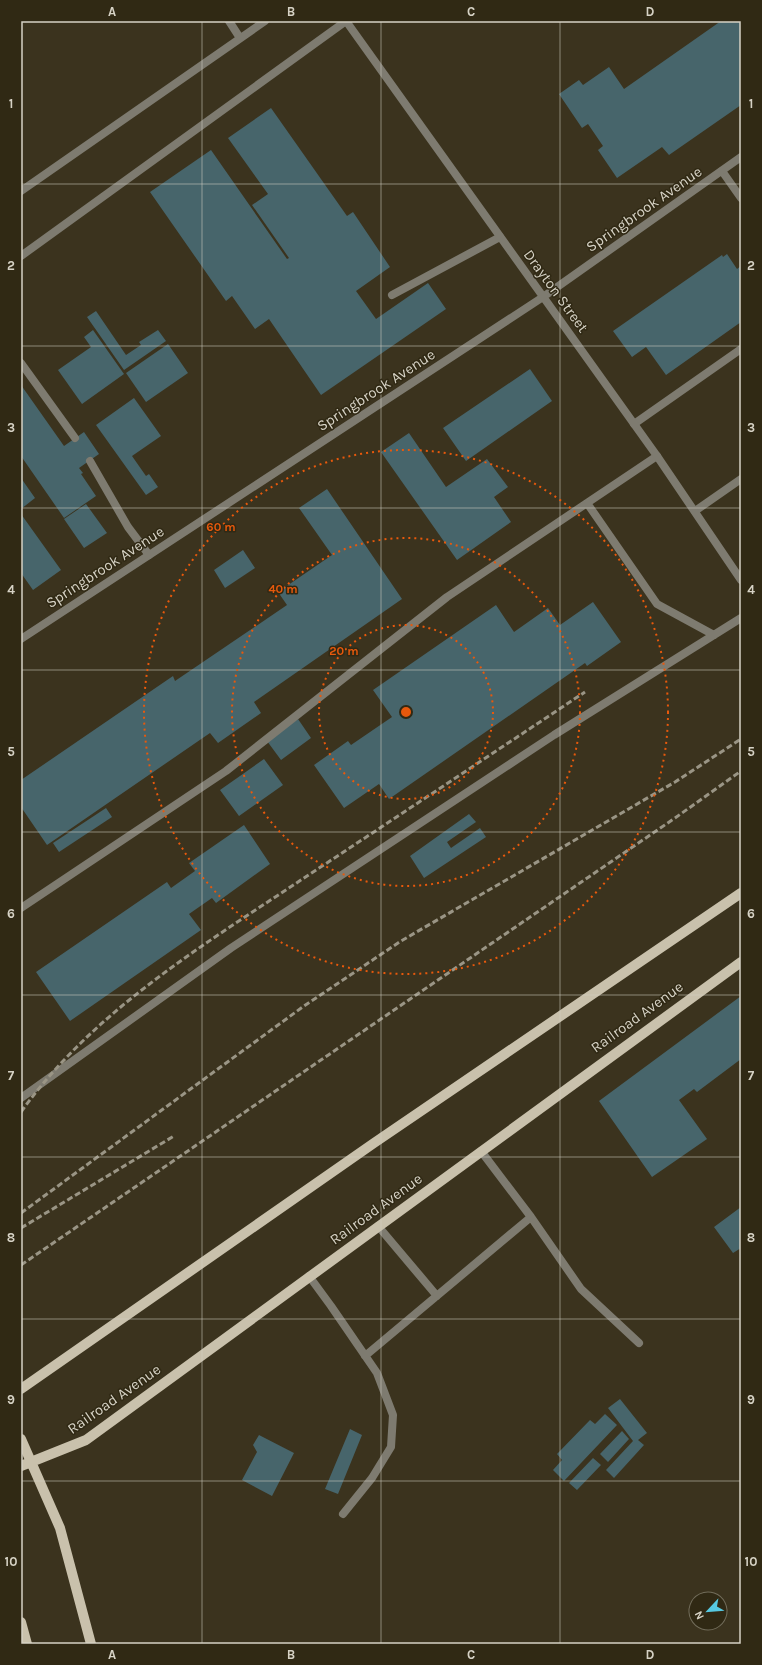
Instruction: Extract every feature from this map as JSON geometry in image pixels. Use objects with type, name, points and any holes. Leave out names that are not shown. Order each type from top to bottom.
[{"type":"main road","points":[[21,1389],[374,1143],[741,893]]},
{"type":"main road","name":"Railroad Avenue","points":[[21,1466],[32,1463],[86,1440],[741,962]]},
{"type":"main road","points":[[21,1438],[60,1528],[91,1644]]},
{"type":"main road","points":[[21,1622],[27,1644]]},
{"type":"street","points":[[228,21],[240,38]]},
{"type":"street","points":[[21,191],[264,21]]},
{"type":"street","points":[[21,256],[346,21]]},
{"type":"street","name":"Drayton Street","points":[[346,21],[657,456],[741,580]]},
{"type":"street","name":"Springbrook Avenue","points":[[21,639],[543,297],[741,157]]},
{"type":"street","points":[[722,171],[741,198]]},
{"type":"street","points":[[392,295],[500,237]]},
{"type":"street","points":[[634,424],[741,349]]},
{"type":"street","points":[[21,363],[75,438]]},
{"type":"street","points":[[21,908],[226,772],[447,597],[657,456]]},
{"type":"street","points":[[90,460],[128,527],[148,555]]},
{"type":"street","points":[[695,511],[741,479]]},
{"type":"street","points":[[587,503],[657,604],[714,635]]},
{"type":"street","points":[[21,1098],[231,948],[554,735],[741,618]]},
{"type":"street","points":[[481,1151],[531,1217],[581,1289],[639,1343]]},
{"type":"street","points":[[365,1356],[531,1217]]},
{"type":"street","points":[[378,1226],[437,1296]]},
{"type":"street","points":[[309,1276],[377,1373],[393,1415],[391,1447],[372,1478],[343,1514]]},
{"type":"building","points":[[721,21],[741,21],[741,105],[669,155],[662,147],[617,178],[598,150],[603,146],[588,124],[582,128],[559,94],[579,80],[583,85],[609,67],[624,89]]},
{"type":"building","points":[[271,108],[347,216],[353,212],[390,267],[356,291],[376,319],[428,283],[446,309],[321,395],[269,319],[255,329],[232,296],[226,301],[150,192],[211,150],[287,259],[289,258],[252,205],[268,194],[228,138]]},
{"type":"building","points":[[727,254],[737,269],[741,266],[741,322],[666,375],[646,347],[632,357],[613,331],[722,255],[723,257]]},
{"type":"building","points":[[96,311],[126,355],[141,345],[139,342],[158,330],[166,341],[124,370],[87,317]]},
{"type":"building","points":[[93,330],[124,374],[82,404],[58,370],[91,347],[84,337]]},
{"type":"building","points":[[168,344],[188,373],[146,402],[126,373]]},
{"type":"building","points":[[530,369],[552,401],[466,461],[443,428]]},
{"type":"building","points":[[21,385],[64,446],[84,432],[99,454],[79,468],[83,473],[81,474],[96,496],[64,518],[21,456]]},
{"type":"building","points":[[134,398],[161,436],[132,456],[146,476],[149,474],[158,487],[146,495],[96,425]]},
{"type":"building","points":[[409,433],[446,487],[487,459],[508,487],[494,497],[511,522],[457,560],[381,452]]},
{"type":"building","points":[[21,478],[35,498],[21,509]]},
{"type":"building","points":[[327,489],[402,599],[254,702],[261,713],[218,743],[210,733],[47,845],[21,807],[21,780],[173,676],[175,681],[287,605],[278,592],[332,555],[299,508]]},
{"type":"building","points":[[86,504],[107,533],[84,548],[64,519]]},
{"type":"building","points":[[21,514],[61,570],[33,590],[21,573]]},
{"type":"building","points":[[243,550],[255,568],[225,588],[214,570]]},
{"type":"building","points":[[593,602],[621,642],[587,666],[585,663],[389,799],[379,784],[344,808],[314,765],[348,741],[351,745],[392,717],[373,690],[496,605],[514,632],[548,608],[560,625]]},
{"type":"building","points":[[298,719],[311,738],[281,760],[267,741]]},
{"type":"building","points":[[264,759],[283,785],[239,816],[220,790]]},
{"type":"building","points":[[106,808],[112,817],[59,852],[53,843]]},
{"type":"building","points":[[469,814],[476,822],[447,842],[451,848],[480,828],[486,837],[424,878],[410,856]]},
{"type":"building","points":[[244,825],[270,864],[216,903],[212,898],[189,914],[201,930],[70,1021],[36,972],[167,882],[171,888],[195,871],[189,863]]},
{"type":"building","points":[[741,996],[741,1059],[697,1092],[694,1089],[679,1100],[707,1139],[652,1177],[599,1101]]},
{"type":"building","points":[[741,1207],[741,1248],[733,1253],[714,1227]]},
{"type":"building","points":[[620,1399],[647,1433],[638,1440],[644,1445],[614,1478],[606,1470],[633,1441],[608,1408]]},
{"type":"building","points":[[605,1414],[617,1425],[564,1481],[553,1470],[562,1460],[557,1454],[590,1420],[595,1424]]},
{"type":"building","points":[[350,1429],[362,1435],[338,1494],[325,1489]]},
{"type":"building","points":[[622,1431],[629,1439],[608,1462],[600,1454]]},
{"type":"building","points":[[259,1435],[294,1453],[272,1496],[242,1480],[257,1452],[253,1445]]},
{"type":"building","points":[[593,1458],[601,1465],[577,1490],[569,1483]]},
{"type":"railway","points":[[21,1112],[50,1075],[82,1042],[117,1010],[153,981],[230,927],[585,692]]},
{"type":"railway","points":[[21,1213],[304,1006],[401,941],[675,782],[741,739]]},
{"type":"railway","points":[[21,1265],[675,818],[741,771]]},
{"type":"railway","points":[[21,1228],[174,1136]]}]
